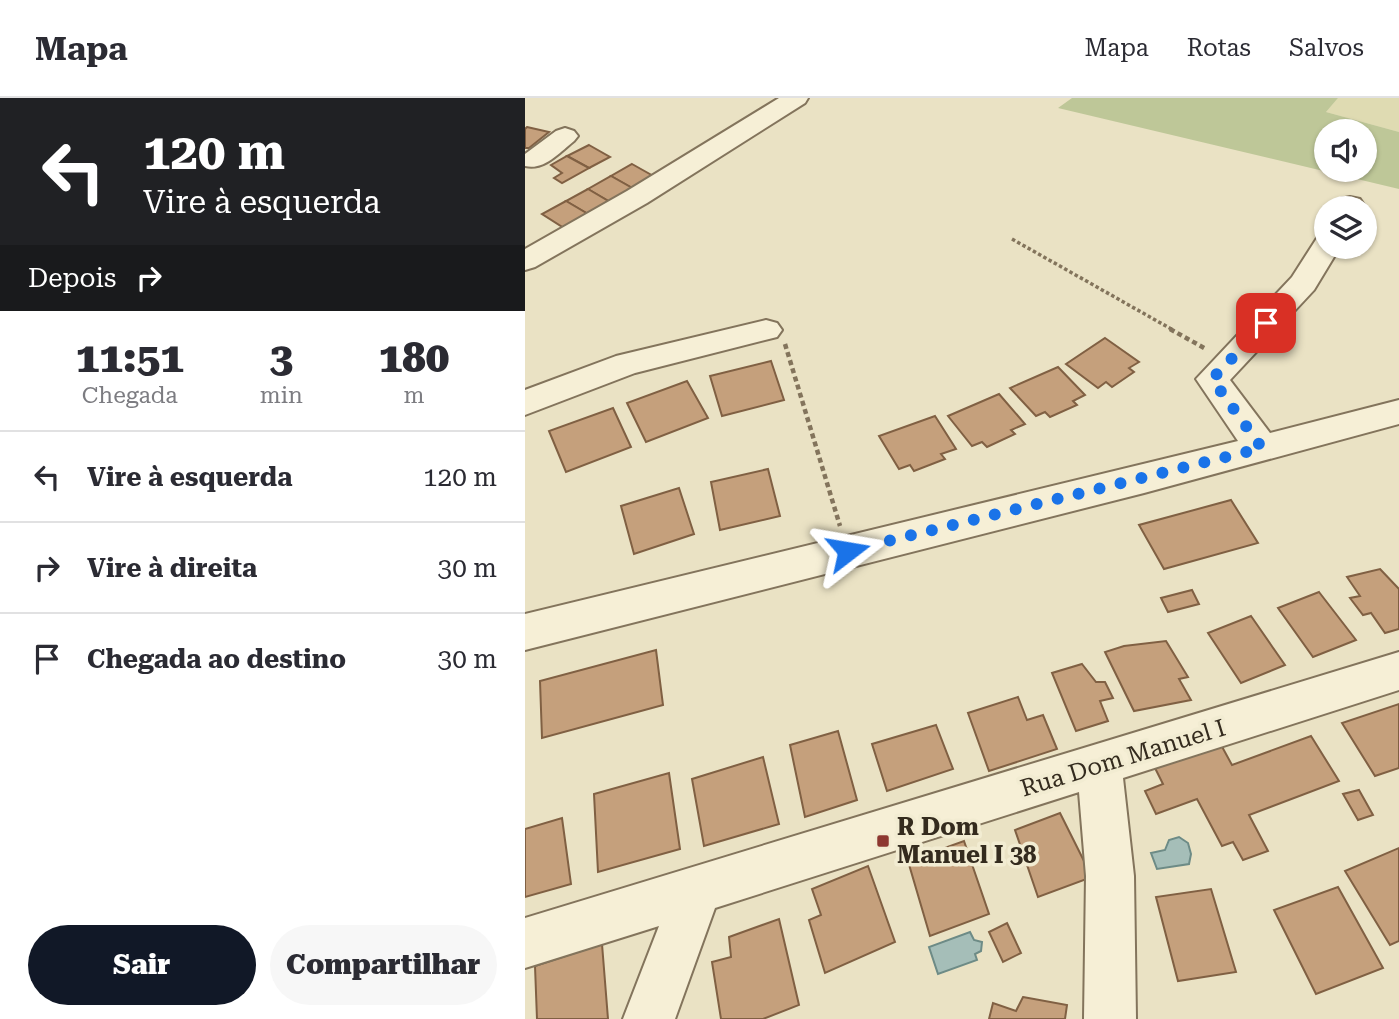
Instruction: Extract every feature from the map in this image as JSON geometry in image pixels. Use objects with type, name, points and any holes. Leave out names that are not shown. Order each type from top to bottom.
[{"type":"street","points":[[533,247],[637,197],[796,98]]},
{"type":"street","points":[[528,167],[565,136]]},
{"type":"street","points":[[1262,448],[1212,379],[1303,284],[1318,259]]},
{"type":"street","points":[[525,403],[627,364],[775,334]]},
{"type":"street","points":[[525,632],[1399,412]]},
{"type":"street","name":"Rua Dom Manuel I","points":[[525,943],[1399,671]]},
{"type":"street","points":[[1099,766],[1110,876],[1110,1019]]},
{"type":"street","points":[[649,1019],[697,890]]},
{"type":"path","points":[[1012,239],[1229,362]]},
{"type":"path","points":[[775,334],[848,551]]},
{"type":"shaded area","points":[[1338,98],[1399,98],[1399,132],[1377,126],[1377,119],[1352,119],[1326,112]]},
{"type":"green space","points":[[1072,98],[1338,98],[1326,112],[1352,119],[1314,119],[1314,169],[1058,108]]},
{"type":"green space","points":[[1377,126],[1399,132],[1399,189],[1370,182],[1377,182]]},
{"type":"water","points":[[1179,837],[1188,843],[1191,854],[1189,864],[1157,869],[1151,853],[1165,850],[1169,840]]},
{"type":"water","points":[[970,932],[974,940],[982,942],[981,951],[975,954],[977,960],[938,974],[929,947]]},
{"type":"building","points":[[527,127],[549,132],[529,148],[525,148]]},
{"type":"building","points":[[589,145],[610,157],[589,168],[567,156]]},
{"type":"building","points":[[567,156],[589,168],[562,183],[554,178],[562,173],[551,165]]},
{"type":"building","points":[[632,164],[655,177],[634,189],[611,176]]},
{"type":"building","points":[[611,176],[634,189],[610,202],[588,189]]},
{"type":"building","points":[[588,189],[610,202],[588,214],[566,201]]},
{"type":"building","points":[[566,201],[588,214],[564,228],[542,214]]},
{"type":"building","points":[[1105,338],[1139,362],[1129,368],[1134,372],[1112,387],[1106,382],[1098,388],[1066,364]]},
{"type":"building","points":[[771,361],[784,400],[722,416],[710,376]]},
{"type":"building","points":[[1058,367],[1085,395],[1073,401],[1077,405],[1050,417],[1045,412],[1036,416],[1010,388]]},
{"type":"building","points":[[687,381],[708,418],[646,442],[627,403]]},
{"type":"building","points":[[999,394],[1025,424],[1011,430],[1015,434],[987,447],[982,442],[972,446],[948,416]]},
{"type":"building","points":[[613,408],[631,447],[566,472],[549,431]]},
{"type":"building","points":[[935,416],[956,449],[941,454],[945,459],[914,471],[910,465],[899,469],[879,436]]},
{"type":"building","points":[[768,469],[780,516],[720,530],[711,482]]},
{"type":"building","points":[[679,488],[694,534],[634,554],[621,506]]},
{"type":"building","points":[[1231,500],[1258,543],[1164,569],[1139,525]]},
{"type":"building","points":[[1380,569],[1399,589],[1399,629],[1385,633],[1371,613],[1363,615],[1350,598],[1360,596],[1347,577]]},
{"type":"building","points":[[1192,590],[1199,604],[1168,612],[1161,598]]},
{"type":"building","points":[[1319,592],[1356,640],[1313,657],[1278,608]]},
{"type":"building","points":[[1251,616],[1285,665],[1241,683],[1208,633]]},
{"type":"building","points":[[1166,641],[1188,677],[1179,679],[1191,700],[1134,711],[1105,652],[1124,646]]},
{"type":"building","points":[[656,650],[663,705],[542,738],[540,681]]},
{"type":"building","points":[[1082,664],[1096,682],[1105,682],[1113,698],[1100,701],[1108,721],[1076,731],[1052,673]]},
{"type":"building","points":[[1018,697],[1027,720],[1043,715],[1057,749],[989,771],[968,713]]},
{"type":"building","points":[[1399,704],[1399,768],[1375,776],[1342,723]]},
{"type":"building","points":[[936,725],[953,769],[887,791],[872,744]]},
{"type":"building","points":[[838,731],[857,800],[805,817],[790,745]]},
{"type":"building","points":[[1311,736],[1339,781],[1249,815],[1268,851],[1243,860],[1233,842],[1222,846],[1197,799],[1156,814],[1145,791],[1163,784],[1154,766],[1220,743],[1232,765]]},
{"type":"building","points":[[763,757],[779,824],[704,846],[692,779]]},
{"type":"building","points":[[669,773],[680,849],[598,872],[594,794]]},
{"type":"building","points":[[1359,790],[1373,815],[1358,820],[1343,794]]},
{"type":"building","points":[[1060,813],[1092,877],[1038,897],[1015,830]]},
{"type":"building","points":[[562,818],[571,884],[525,897],[525,829]]},
{"type":"building","points":[[964,841],[989,914],[930,936],[908,861]]},
{"type":"building","points":[[1399,848],[1399,941],[1390,945],[1345,871]]},
{"type":"building","points":[[868,866],[895,942],[825,973],[809,920],[821,915],[812,889]]},
{"type":"building","points":[[1338,887],[1383,968],[1316,994],[1274,910]]},
{"type":"building","points":[[1211,889],[1236,972],[1178,981],[1156,897]]},
{"type":"building","points":[[779,919],[799,1005],[763,1019],[721,1019],[712,962],[731,957],[729,937]]},
{"type":"building","points":[[1007,923],[1021,953],[1003,962],[989,932]]},
{"type":"building","points":[[602,944],[608,1019],[537,1019],[535,966]]},
{"type":"building","points":[[1023,997],[1067,1005],[1065,1019],[989,1019],[993,1003],[1016,1011]]},
{"type":"place","name":"R Dom Manuel I 38","points":[[883,841]]},
{"type":"route","points":[[848,551],[1262,448],[1212,379],[1266,323]]}]
